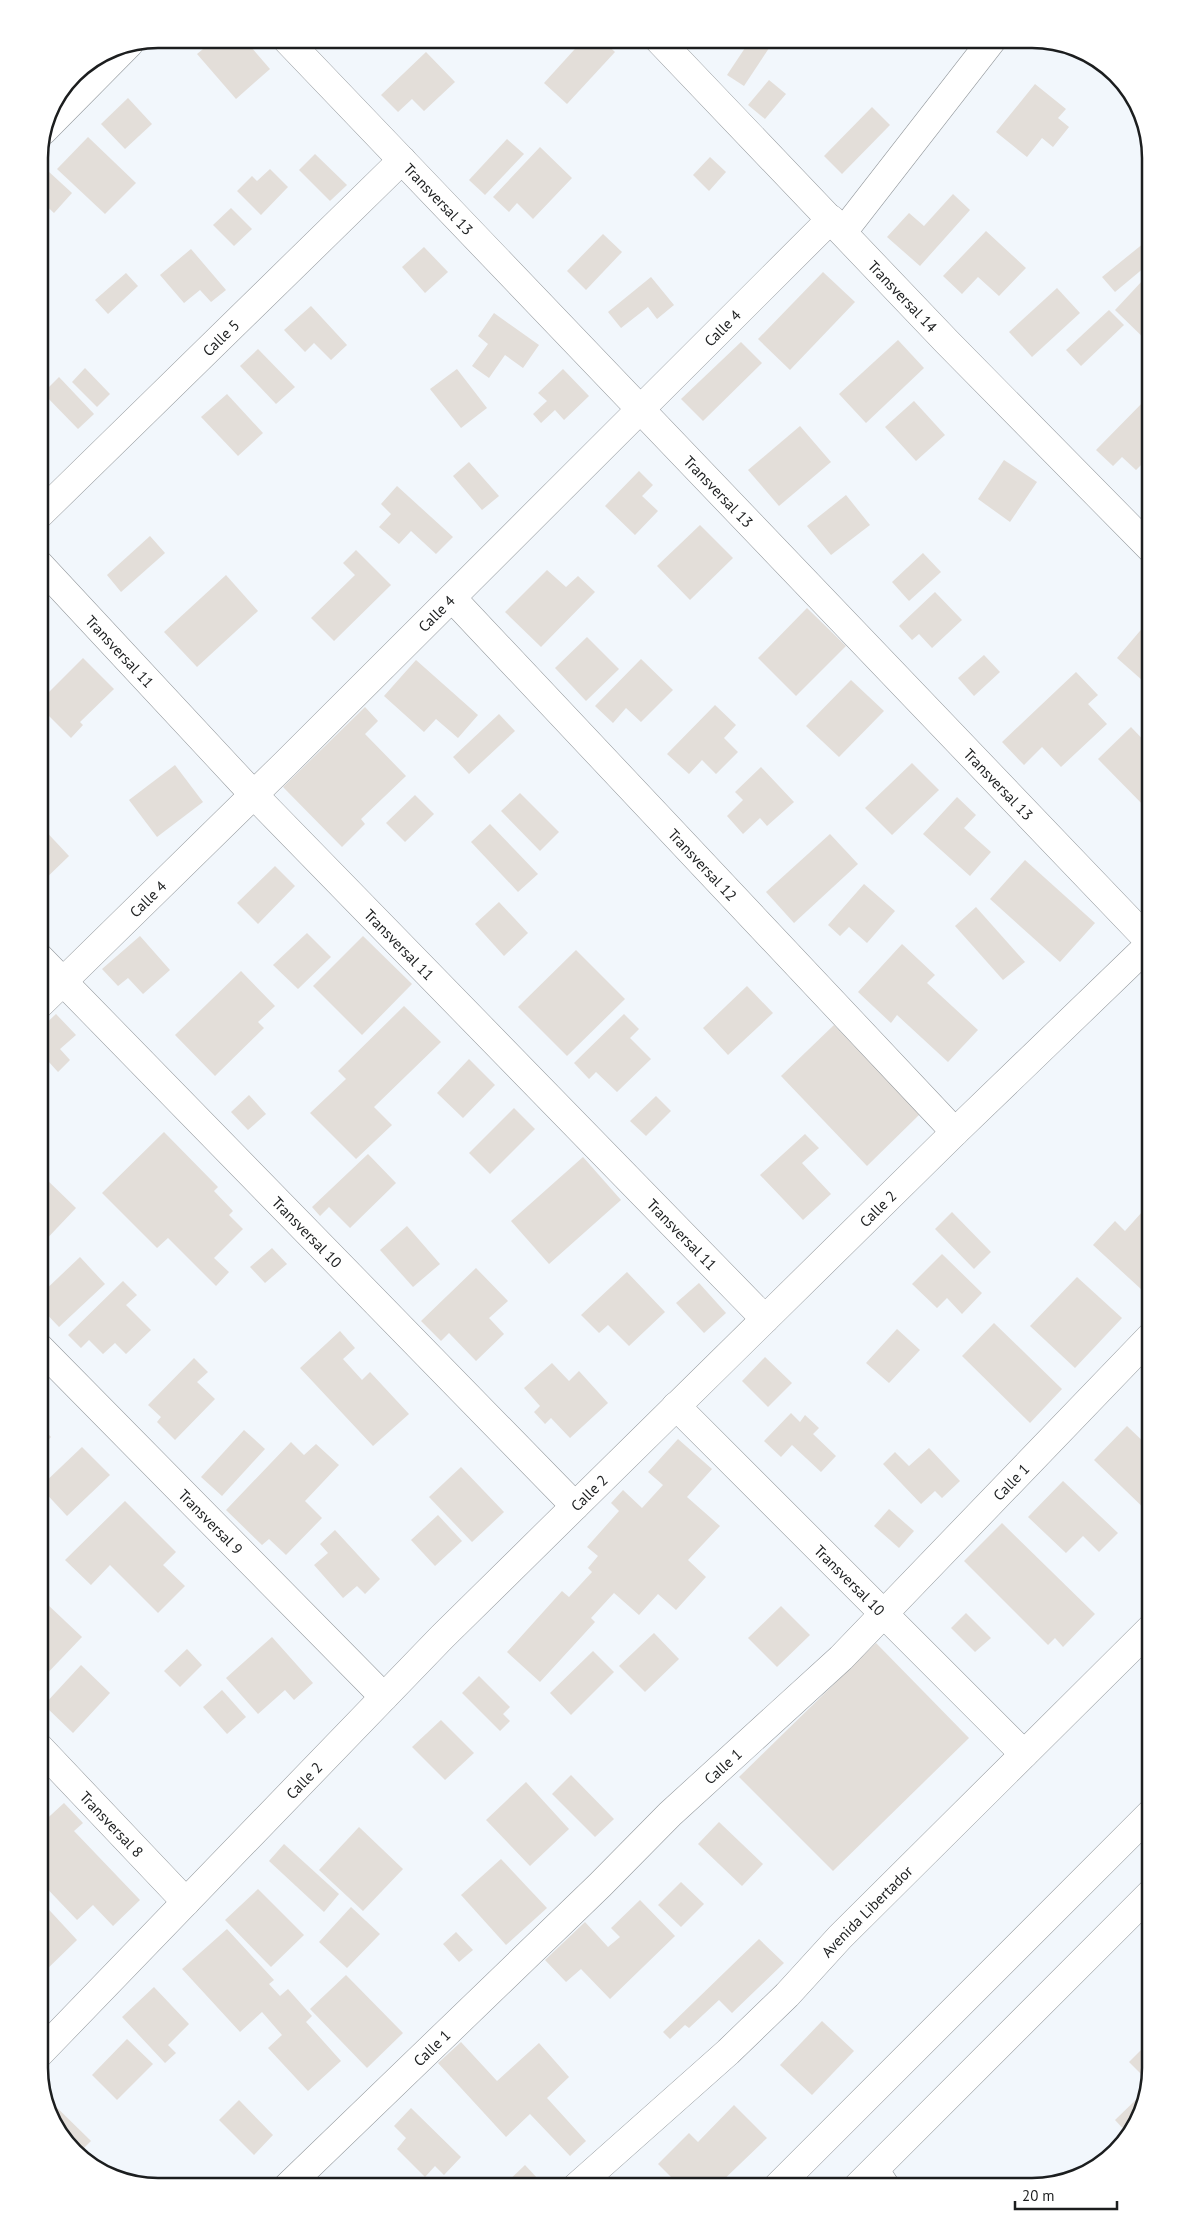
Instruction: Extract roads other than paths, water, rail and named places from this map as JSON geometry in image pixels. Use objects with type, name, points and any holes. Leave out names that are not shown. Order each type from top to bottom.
[{"type":"street","name":"Transversal 13","points":[[295,48],[1142,934]]},
{"type":"street","name":"Transversal 14","points":[[667,48],[954,349],[1142,540]]},
{"type":"street","name":"Calle 4","points":[[48,996],[452,598],[640,409],[837,226],[985,48]]},
{"type":"street","points":[[54,120],[119,54]]},
{"type":"street","name":"Calle 5","points":[[48,506],[402,160]]},
{"type":"street","name":"Transversal 11","points":[[48,574],[254,794],[765,1319]]},
{"type":"street","name":"Transversal 12","points":[[452,598],[955,1132]]},
{"type":"street","name":"Calle 2","points":[[48,2045],[449,1630],[955,1132],[1142,952]]},
{"type":"street","name":"Transversal 10","points":[[48,966],[576,1506]]},
{"type":"street","name":"Calle 1","points":[[296,2178],[600,1885],[670,1814],[841,1658],[1142,1345]]},
{"type":"street","name":"Transversal 9","points":[[48,1356],[384,1697]]},
{"type":"street","name":"Transversal 10","points":[[676,1406],[1024,1754]]},
{"type":"street","name":"Avenida Libertador","points":[[586,2178],[787,1995],[840,1936],[1142,1637]]},
{"type":"street","name":"Transversal 8","points":[[48,1756],[186,1902]]},
{"type":"street","points":[[786,2178],[1142,1822]]},
{"type":"street","points":[[877,2178],[1142,1902]]}]
